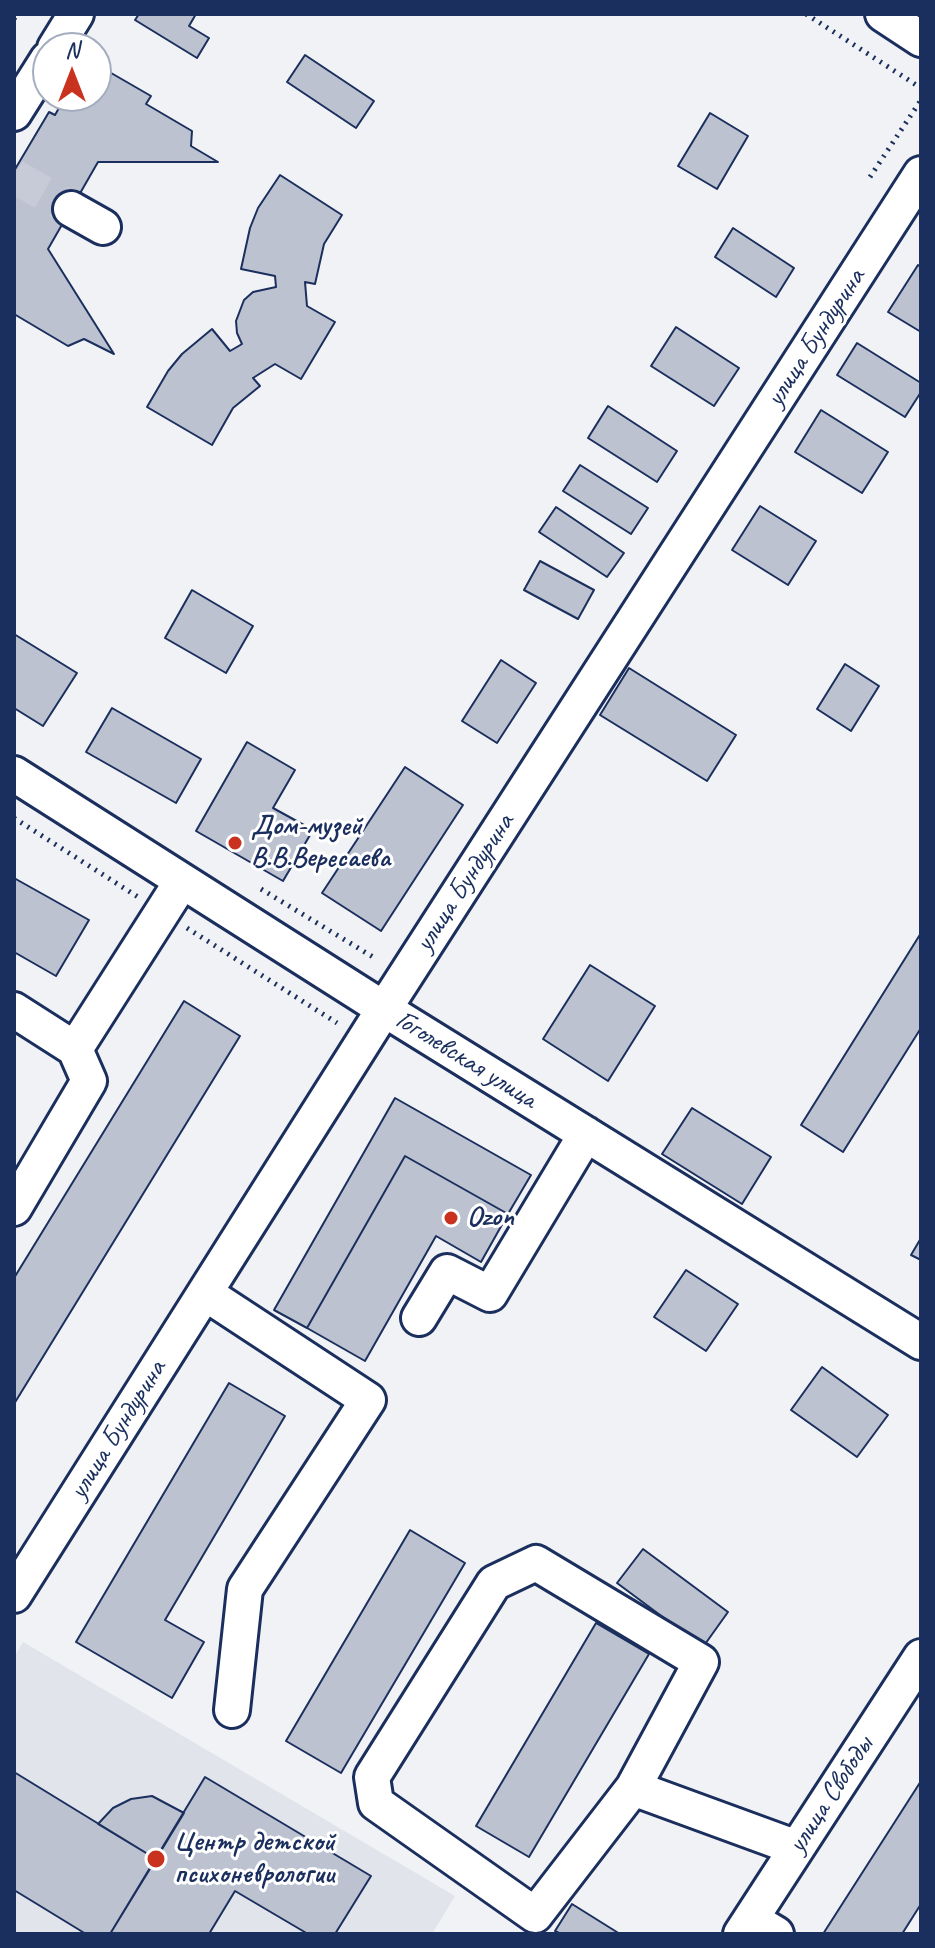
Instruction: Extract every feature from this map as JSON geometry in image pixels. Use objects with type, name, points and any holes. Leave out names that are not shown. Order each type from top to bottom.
[{"type":"street","points":[[65,32],[76,14]]},
{"type":"street","points":[[883,14],[921,39]]},
{"type":"street","points":[[14,113],[32,84]]},
{"type":"street","name":"улица Бундурина","points":[[14,1595],[384,1009],[921,174]]},
{"type":"street","points":[[71,209],[103,227]]},
{"type":"street","name":"Гоголевская улица","points":[[14,774],[384,1009],[921,1342]]},
{"type":"street","points":[[75,1049],[182,881]]},
{"type":"street","points":[[14,1010],[75,1049],[89,1081],[14,1208]]},
{"type":"street","points":[[419,1318],[447,1272],[490,1294],[586,1134]]},
{"type":"street","points":[[205,1293],[368,1400],[245,1589],[232,1710]]},
{"type":"street","points":[[536,1563],[701,1662],[633,1788],[535,1915],[376,1803],[372,1777],[494,1583],[536,1563]]},
{"type":"street","name":"улица Свободы","points":[[756,1929],[797,1848],[921,1657]]},
{"type":"street","points":[[633,1788],[797,1848]]},
{"type":"path","points":[[806,14],[921,88]]},
{"type":"path","points":[[870,177],[921,100]]},
{"type":"shaded area","points":[[23,1642],[455,1896],[432,1934],[14,1934],[14,1657]]},
{"type":"building","points":[[139,14],[196,14],[189,26],[209,38],[197,58],[135,20]]},
{"type":"building","points":[[305,55],[374,101],[356,128],[287,82]]},
{"type":"building","points":[[112,74],[151,96],[146,104],[192,131],[191,146],[218,162],[98,162],[48,249],[114,354],[84,339],[68,346],[14,314],[14,171],[49,112],[55,115],[57,112],[112,112]]},
{"type":"building","points":[[710,113],[748,136],[717,189],[678,166]]},
{"type":"building","points":[[280,175],[342,215],[324,244],[315,284],[305,282],[307,306],[335,322],[301,379],[275,364],[253,378],[260,386],[233,408],[212,445],[147,407],[182,354],[212,329],[230,351],[242,344],[236,321],[244,300],[253,292],[276,287],[275,276],[241,269],[258,208]]},
{"type":"building","points":[[733,228],[794,268],[776,297],[715,257]]},
{"type":"building","points":[[918,265],[921,267],[921,332],[888,312]]},
{"type":"building","points":[[676,327],[739,368],[714,406],[651,366]]},
{"type":"building","points":[[857,343],[921,383],[921,392],[905,417],[837,375]]},
{"type":"building","points":[[608,406],[677,451],[657,482],[588,438]]},
{"type":"building","points":[[821,410],[888,452],[862,493],[795,452]]},
{"type":"building","points":[[580,465],[648,508],[631,534],[563,491]]},
{"type":"building","points":[[760,506],[816,541],[788,585],[732,550]]},
{"type":"building","points":[[556,507],[624,553],[607,577],[539,532]]},
{"type":"building","points":[[540,561],[594,590],[578,619],[524,590]]},
{"type":"building","points":[[192,590],[253,626],[226,673],[165,638]]},
{"type":"building","points":[[14,634],[77,673],[43,726],[14,708]]},
{"type":"building","points":[[501,660],[536,683],[497,743],[462,721]]},
{"type":"building","points":[[845,664],[879,686],[851,731],[817,709]]},
{"type":"building","points":[[629,668],[736,735],[707,781],[600,715]]},
{"type":"building","points":[[112,708],[201,759],[176,803],[86,752]]},
{"type":"building","points":[[247,742],[295,770],[273,808],[313,830],[283,881],[196,831]]},
{"type":"building","points":[[405,767],[463,805],[381,931],[322,893]]},
{"type":"building","points":[[14,878],[89,920],[56,976],[14,952]]},
{"type":"building","points":[[921,933],[921,1028],[843,1152],[801,1125]]},
{"type":"building","points":[[590,965],[655,1006],[608,1081],[543,1039]]},
{"type":"building","points":[[184,1001],[240,1036],[14,1404],[14,1278]]},
{"type":"building","points":[[395,1098],[531,1175],[508,1214],[405,1156],[307,1328],[274,1310]]},
{"type":"building","points":[[692,1108],[771,1157],[742,1204],[662,1154]]},
{"type":"building","points":[[405,1156],[508,1214],[481,1262],[436,1236],[365,1361],[307,1328]]},
{"type":"building","points":[[921,1238],[921,1260],[911,1255]]},
{"type":"building","points":[[686,1270],[738,1304],[706,1351],[654,1317]]},
{"type":"building","points":[[822,1367],[888,1415],[857,1457],[791,1410]]},
{"type":"building","points":[[229,1383],[285,1416],[165,1620],[204,1642],[172,1698],[76,1642]]},
{"type":"building","points":[[410,1530],[465,1563],[341,1773],[286,1741]]},
{"type":"building","points":[[643,1549],[728,1612],[703,1647],[617,1583]]},
{"type":"building","points":[[596,1623],[649,1654],[529,1857],[476,1826]]},
{"type":"building","points":[[14,1772],[156,1859],[110,1934],[86,1934],[14,1890]]},
{"type":"building","points":[[205,1777],[371,1876],[335,1934],[308,1934],[235,1891],[209,1934],[110,1934]]},
{"type":"building","points":[[921,1781],[921,1904],[902,1934],[823,1934]]},
{"type":"building","points":[[152,1796],[184,1813],[156,1859],[98,1824],[113,1808],[131,1799]]},
{"type":"building","points":[[572,1904],[620,1934],[561,1934],[555,1931]]},
{"type":"tunnel","points":[[14,176],[71,209]]},
{"type":"place","name":"Дом-музей В.В.Вересаева","points":[[235,843]]},
{"type":"place","name":"Ozon","points":[[451,1218]]},
{"type":"place","name":"Центр детской психоневрологии","points":[[156,1859]]}]
